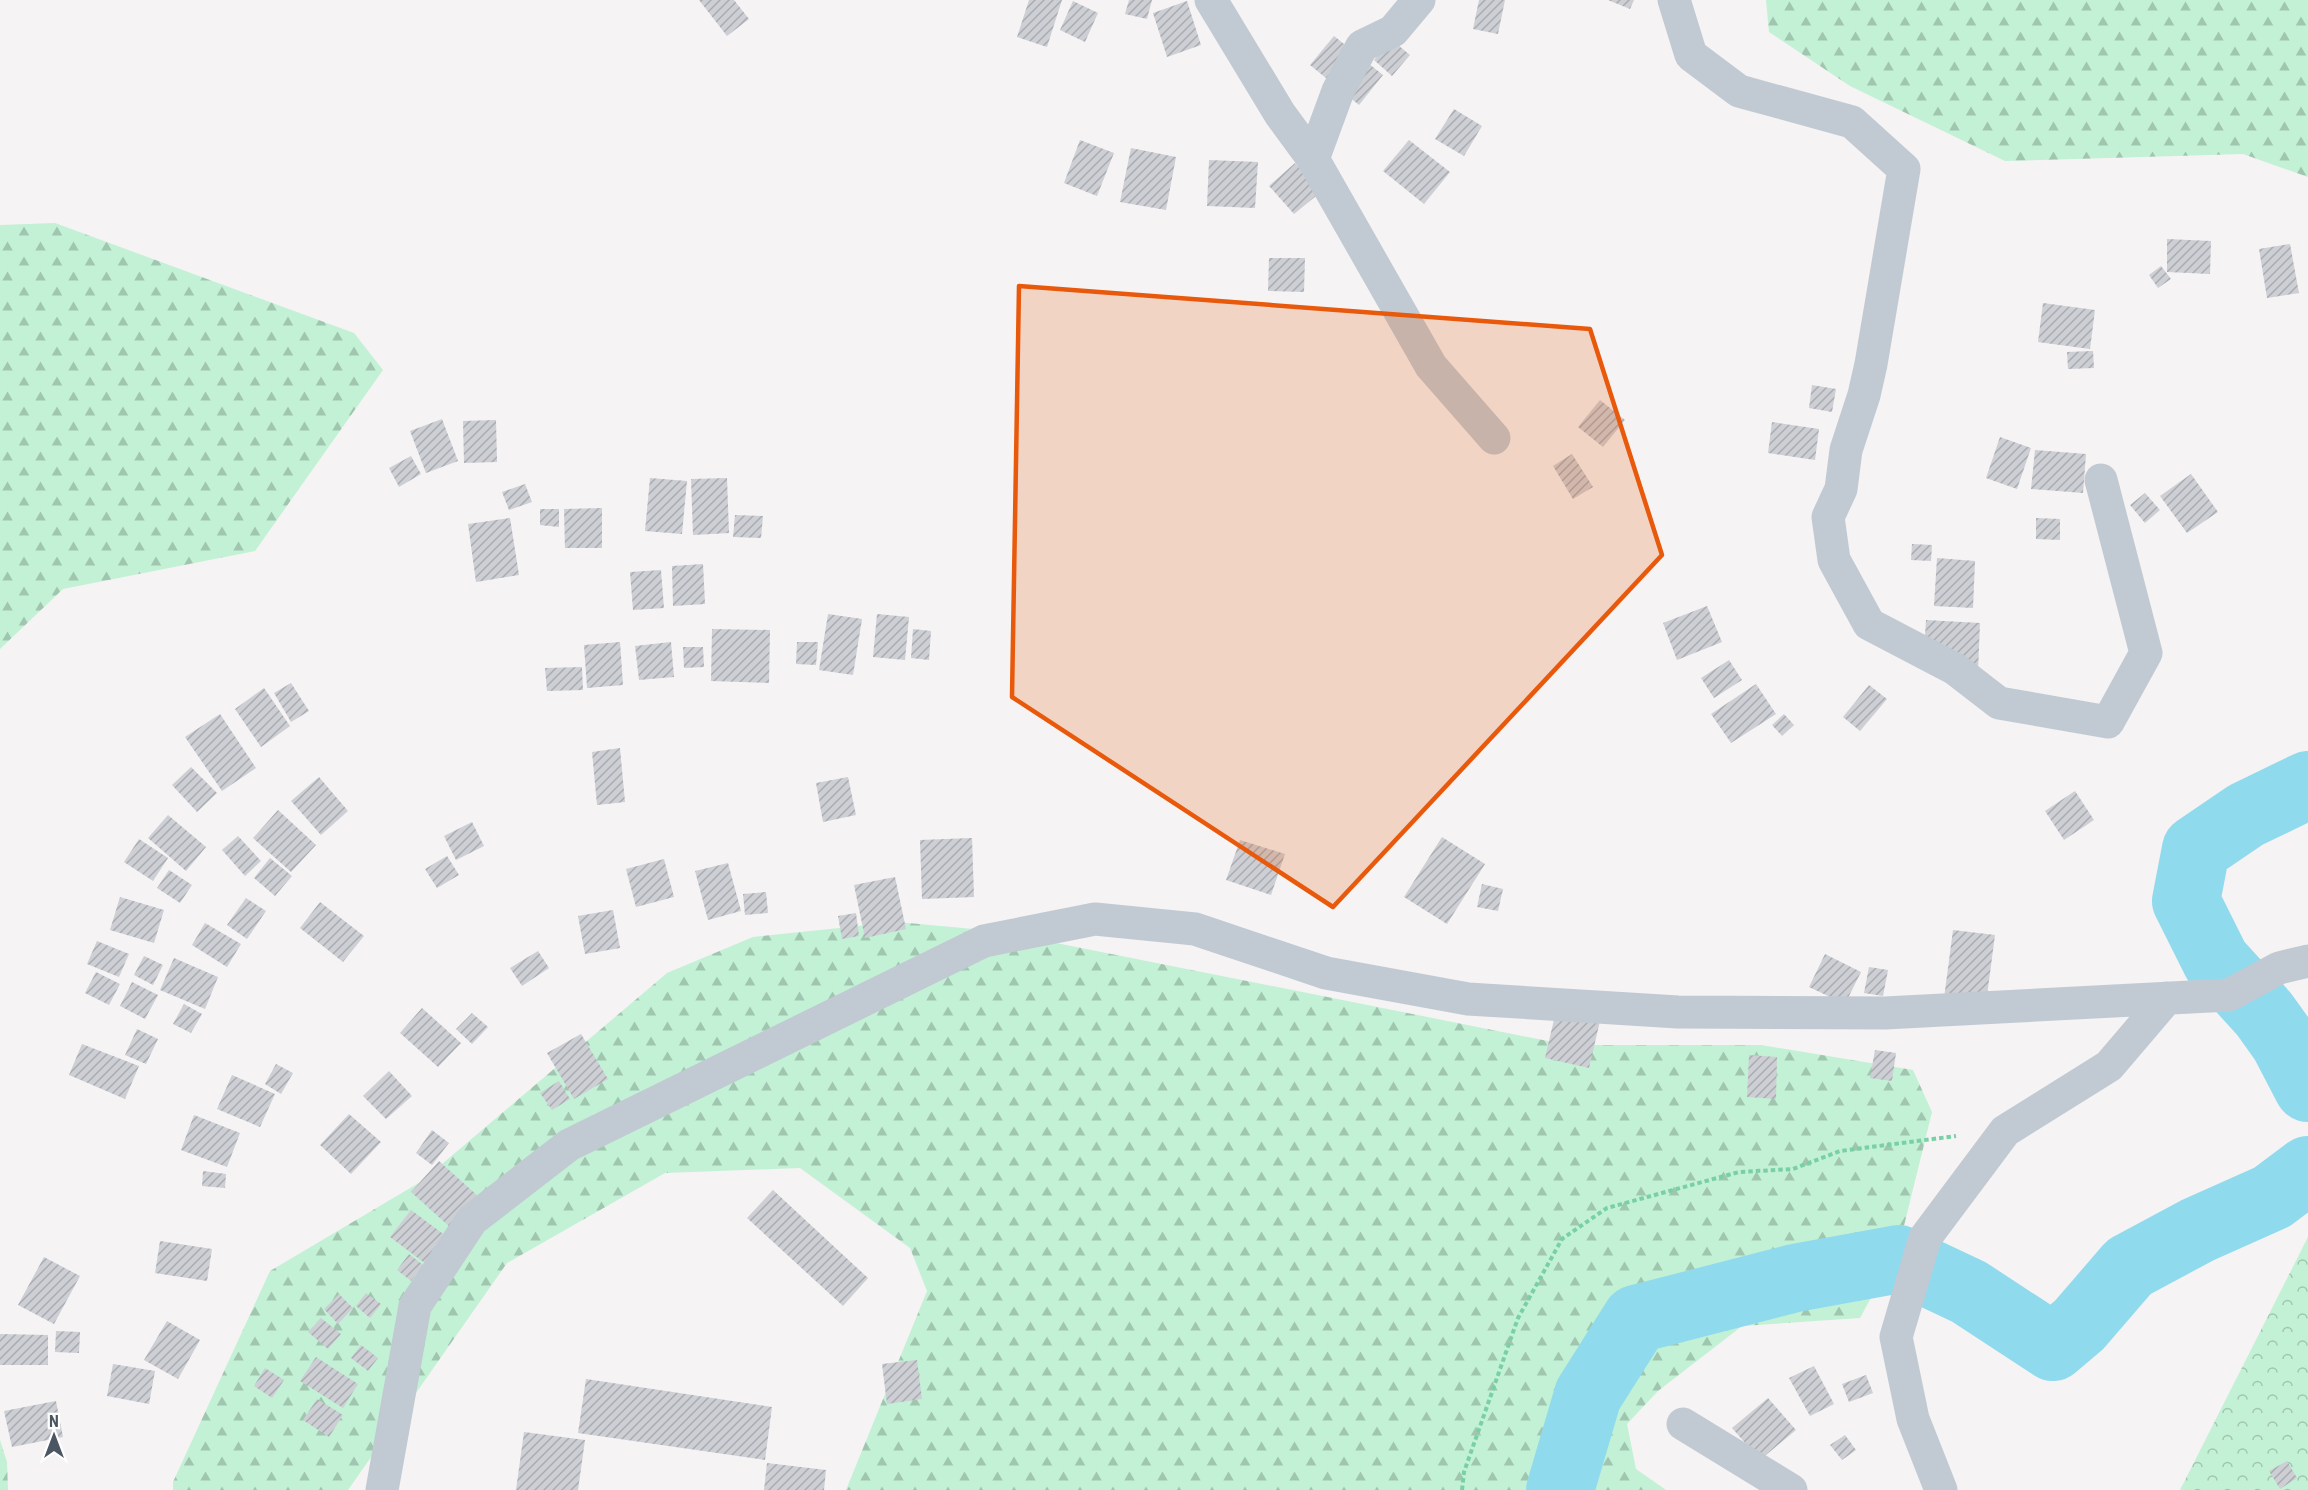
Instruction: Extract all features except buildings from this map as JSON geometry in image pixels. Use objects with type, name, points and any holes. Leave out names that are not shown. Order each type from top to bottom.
[{"type":"street","points":[[1211,0],[1280,114],[1313,159],[1431,366],[1494,438]]},
{"type":"street","points":[[1313,159],[1338,91],[1362,46],[1393,31],[1419,0]]},
{"type":"street","points":[[1674,0],[1691,55],[1739,91],[1852,122],[1904,170],[1871,364],[1864,395],[1846,450],[1841,489],[1828,517],[1834,560],[1869,624],[1955,669],[1999,703],[2108,722],[2146,653],[2101,480]]},
{"type":"street","points":[[382,1490],[415,1306],[472,1220],[569,1145],[984,941],[1095,919],[1195,929],[1326,974],[1468,999],[1678,1012],[1885,1012],[2229,994],[2293,964]]},
{"type":"street","points":[[1941,1490],[1913,1419],[1896,1337],[1925,1238],[2005,1131],[2109,1066],[2167,998]]},
{"type":"street","points":[[1683,1424],[1791,1490]]},
{"type":"path","points":[[1462,1490],[1464,1472],[1518,1318],[1562,1239],[1607,1208],[1739,1173],[1793,1169],[1840,1151],[2005,1131]]},
{"type":"highlighted area","points":[[1019,286],[1590,329],[1662,555],[1333,907],[1012,697]]},
{"type":"green space","points":[[1766,0],[2308,0],[2308,177],[2243,154],[2005,161],[1850,86],[1769,32]]},
{"type":"green space","points":[[55,223],[354,333],[383,370],[255,551],[63,589],[0,649],[0,225]]},
{"type":"green space","points":[[897,922],[996,931],[1568,1045],[1761,1045],[1913,1070],[1932,1112],[1899,1246],[1860,1318],[1742,1326],[1658,1391],[1627,1424],[1636,1469],[1666,1490],[846,1490],[927,1291],[910,1248],[800,1168],[665,1173],[507,1263],[348,1490],[173,1490],[173,1482],[270,1271],[422,1181],[667,973],[753,937]]},
{"type":"green space","points":[[2308,1237],[2308,1490],[2180,1490]]},
{"type":"green space","points":[[0,1440],[7,1462],[8,1490],[0,1490]]},
{"type":"waterway","points":[[2308,785],[2246,815],[2196,849],[2186,901],[2216,961],[2264,1014],[2284,1042],[2308,1088]]},
{"type":"waterway","points":[[1560,1490],[1588,1395],[1636,1319],[1795,1278],[1899,1259],[1969,1292],[2053,1347],[2079,1325],[2129,1267],[2198,1230],[2272,1197],[2308,1170]]}]
